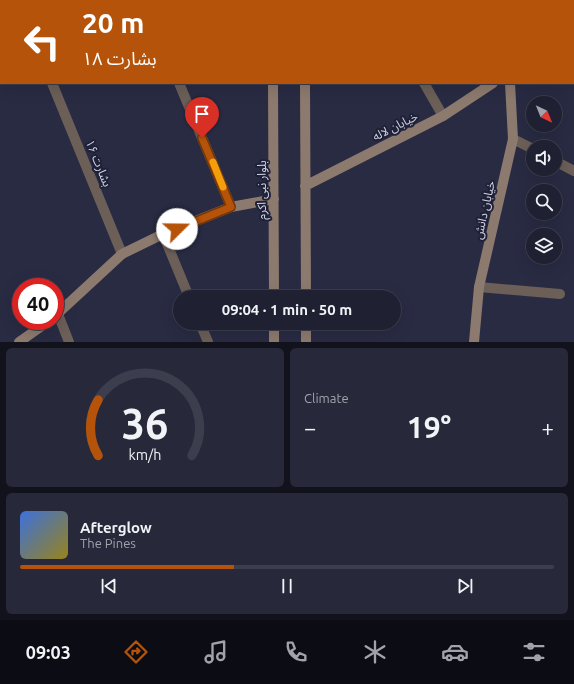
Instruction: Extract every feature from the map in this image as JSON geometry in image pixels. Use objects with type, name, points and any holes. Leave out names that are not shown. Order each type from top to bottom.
[{"type":"street","name":"بشارت ۱۶","points":[[52,84],[122,254]]},
{"type":"street","points":[[179,84],[231,207]]},
{"type":"street","name":"بلوار نبی اکرم","points":[[273,84],[274,290]]},
{"type":"street","points":[[305,84],[306,290]]},
{"type":"street","points":[[425,84],[443,116]]},
{"type":"street","name":"خیابان لاله","points":[[306,186],[443,116],[491,84]]},
{"type":"street","name":"خیابان دانش","points":[[472,340],[479,287],[513,139],[510,84]]},
{"type":"street","points":[[513,139],[526,146]]},
{"type":"street","points":[[562,165],[574,171]]},
{"type":"street","points":[[64,308],[122,254],[163,234],[231,207],[274,199]]},
{"type":"street","points":[[163,234],[186,290]]},
{"type":"street","points":[[479,287],[560,294]]},
{"type":"street","points":[[19,342],[36,330]]},
{"type":"street","points":[[63,330],[69,342]]},
{"type":"street","points":[[203,330],[208,342]]},
{"type":"street","points":[[274,330],[274,342]]},
{"type":"street","points":[[306,330],[306,342]]},
{"type":"slow traffic","points":[[213,162],[223,187]]},
{"type":"route","points":[[177,229],[231,207],[202,138]]}]
